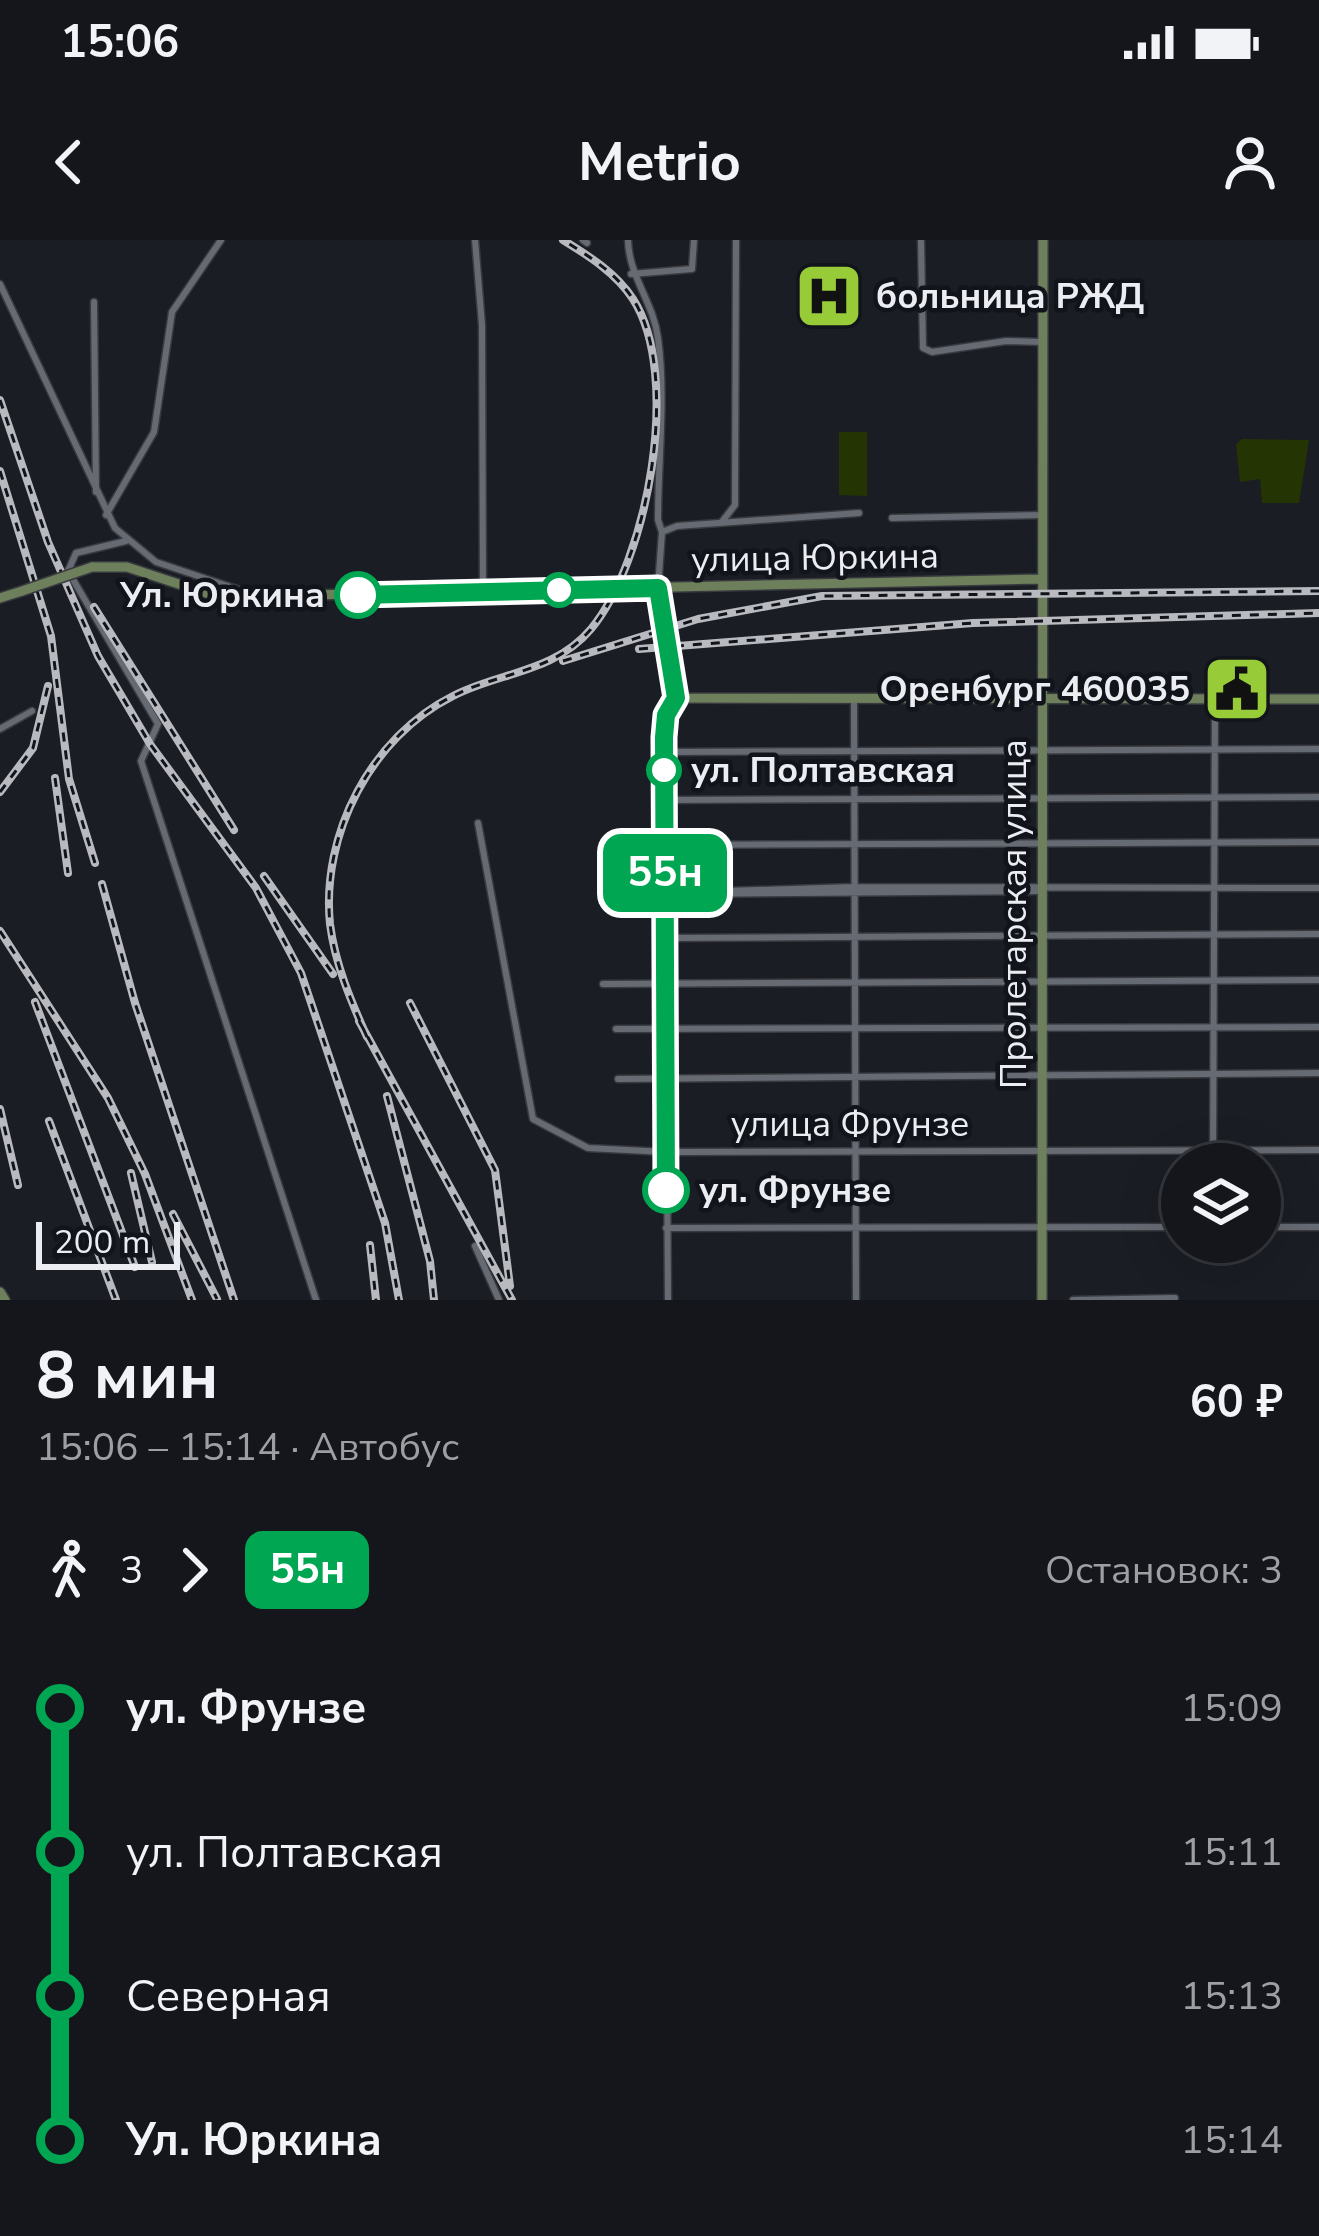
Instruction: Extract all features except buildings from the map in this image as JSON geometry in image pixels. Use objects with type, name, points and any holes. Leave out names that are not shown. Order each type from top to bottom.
[{"type":"main road","name":"Пролетарская улица","points":[[1042,1300],[1043,240]]},
{"type":"main road","name":"улица Юркина","points":[[0,598],[92,567],[127,567],[202,594],[261,596],[1041,580]]},
{"type":"main road","points":[[658,588],[676,698],[1319,699]]},
{"type":"main road","points":[[0,1292],[5,1300]]},
{"type":"street","points":[[106,515],[154,431],[172,312],[221,240]]},
{"type":"street","points":[[475,240],[482,339],[482,592]]},
{"type":"street","points":[[628,240],[631,274],[643,289],[658,340],[658,520],[662,532],[658,588]]},
{"type":"street","points":[[631,274],[694,267],[694,240]]},
{"type":"street","points":[[721,523],[735,505],[736,240]]},
{"type":"street","points":[[921,240],[923,348],[932,352],[1006,341],[1043,342]]},
{"type":"street","points":[[0,284],[96,496],[126,541],[156,562],[261,596]]},
{"type":"street","points":[[94,302],[96,496]]},
{"type":"street","points":[[662,532],[860,513]]},
{"type":"street","points":[[892,518],[1042,515]]},
{"type":"street","points":[[126,541],[76,553],[68,571],[158,724],[141,761],[316,1300]]},
{"type":"street","points":[[202,594],[209,591],[208,580]]},
{"type":"street","points":[[668,1300],[664,752],[666,715],[676,698]]},
{"type":"street","points":[[854,700],[856,1300]]},
{"type":"street","points":[[1213,1143],[1215,700]]},
{"type":"street","points":[[0,729],[32,711]]},
{"type":"street","points":[[664,752],[1319,749]]},
{"type":"street","points":[[664,800],[1319,797]]},
{"type":"street","name":"улица Фрунзе","points":[[478,823],[533,1119],[588,1148],[666,1152],[1161,1150]]},
{"type":"street","points":[[664,845],[1319,842]]},
{"type":"street","points":[[665,893],[1319,888]]},
{"type":"street","points":[[664,938],[1319,934]]},
{"type":"street","points":[[603,984],[1319,980]]},
{"type":"street","points":[[616,1029],[1319,1027]]},
{"type":"street","points":[[618,1078],[1319,1073]]},
{"type":"street","name":"улица Фрунзе","points":[[1281,1150],[1319,1150]]},
{"type":"street","points":[[666,1228],[1161,1227]]},
{"type":"street","points":[[1281,1227],[1319,1228]]},
{"type":"street","points":[[475,1246],[500,1300]]},
{"type":"street","points":[[1073,1300],[1175,1298]]},
{"type":"green space","points":[[839,432],[867,432],[867,496],[839,495]]},
{"type":"green space","points":[[1242,439],[1309,440],[1299,503],[1262,503],[1260,479],[1240,482],[1236,444]]},
{"type":"railway","points":[[367,1037],[340,968],[330,924],[334,856],[357,792],[398,736],[424,714],[453,696],[543,663],[576,644],[611,598],[642,515],[656,419],[648,332],[619,281],[563,240]]},
{"type":"railway","points":[[0,400],[48,542],[98,656],[150,744],[256,888],[301,973],[385,1223],[399,1300]]},
{"type":"railway","points":[[0,471],[51,636],[69,779],[95,863]]},
{"type":"railway","points":[[563,661],[698,619],[822,596],[1319,591]]},
{"type":"railway","points":[[94,607],[234,830]]},
{"type":"railway","points":[[639,649],[973,623],[1319,613]]},
{"type":"railway","points":[[0,792],[33,748],[48,686]]},
{"type":"railway","points":[[55,778],[68,873]]},
{"type":"railway","points":[[264,876],[333,974]]},
{"type":"railway","points":[[102,884],[135,1003],[234,1300]]},
{"type":"railway","points":[[0,931],[108,1098],[145,1174],[192,1300]]},
{"type":"railway","points":[[35,1002],[135,1267]]},
{"type":"railway","points":[[410,1003],[495,1170],[510,1286]]},
{"type":"railway","points":[[359,1021],[512,1300]]},
{"type":"railway","points":[[387,1096],[430,1261],[434,1300]]},
{"type":"railway","points":[[0,1109],[18,1185]]},
{"type":"railway","points":[[49,1121],[116,1300]]},
{"type":"railway","points":[[131,1173],[152,1262]]},
{"type":"railway","points":[[173,1214],[217,1299]]},
{"type":"railway","points":[[370,1245],[376,1300]]},
{"type":"bus line","name":"55н","points":[[358,595],[658,588],[676,698],[666,715],[664,737],[666,1190]]},
{"type":"place","name":"больница РЖД","points":[[829,296]]},
{"type":"place","name":"Ул. Юркина","points":[[358,595]]},
{"type":"place","name":"Оренбург 460035","points":[[1237,689]]},
{"type":"place","name":"ул. Полтавская","points":[[664,770]]},
{"type":"place","name":"ул. Фрунзе","points":[[666,1190]]}]
